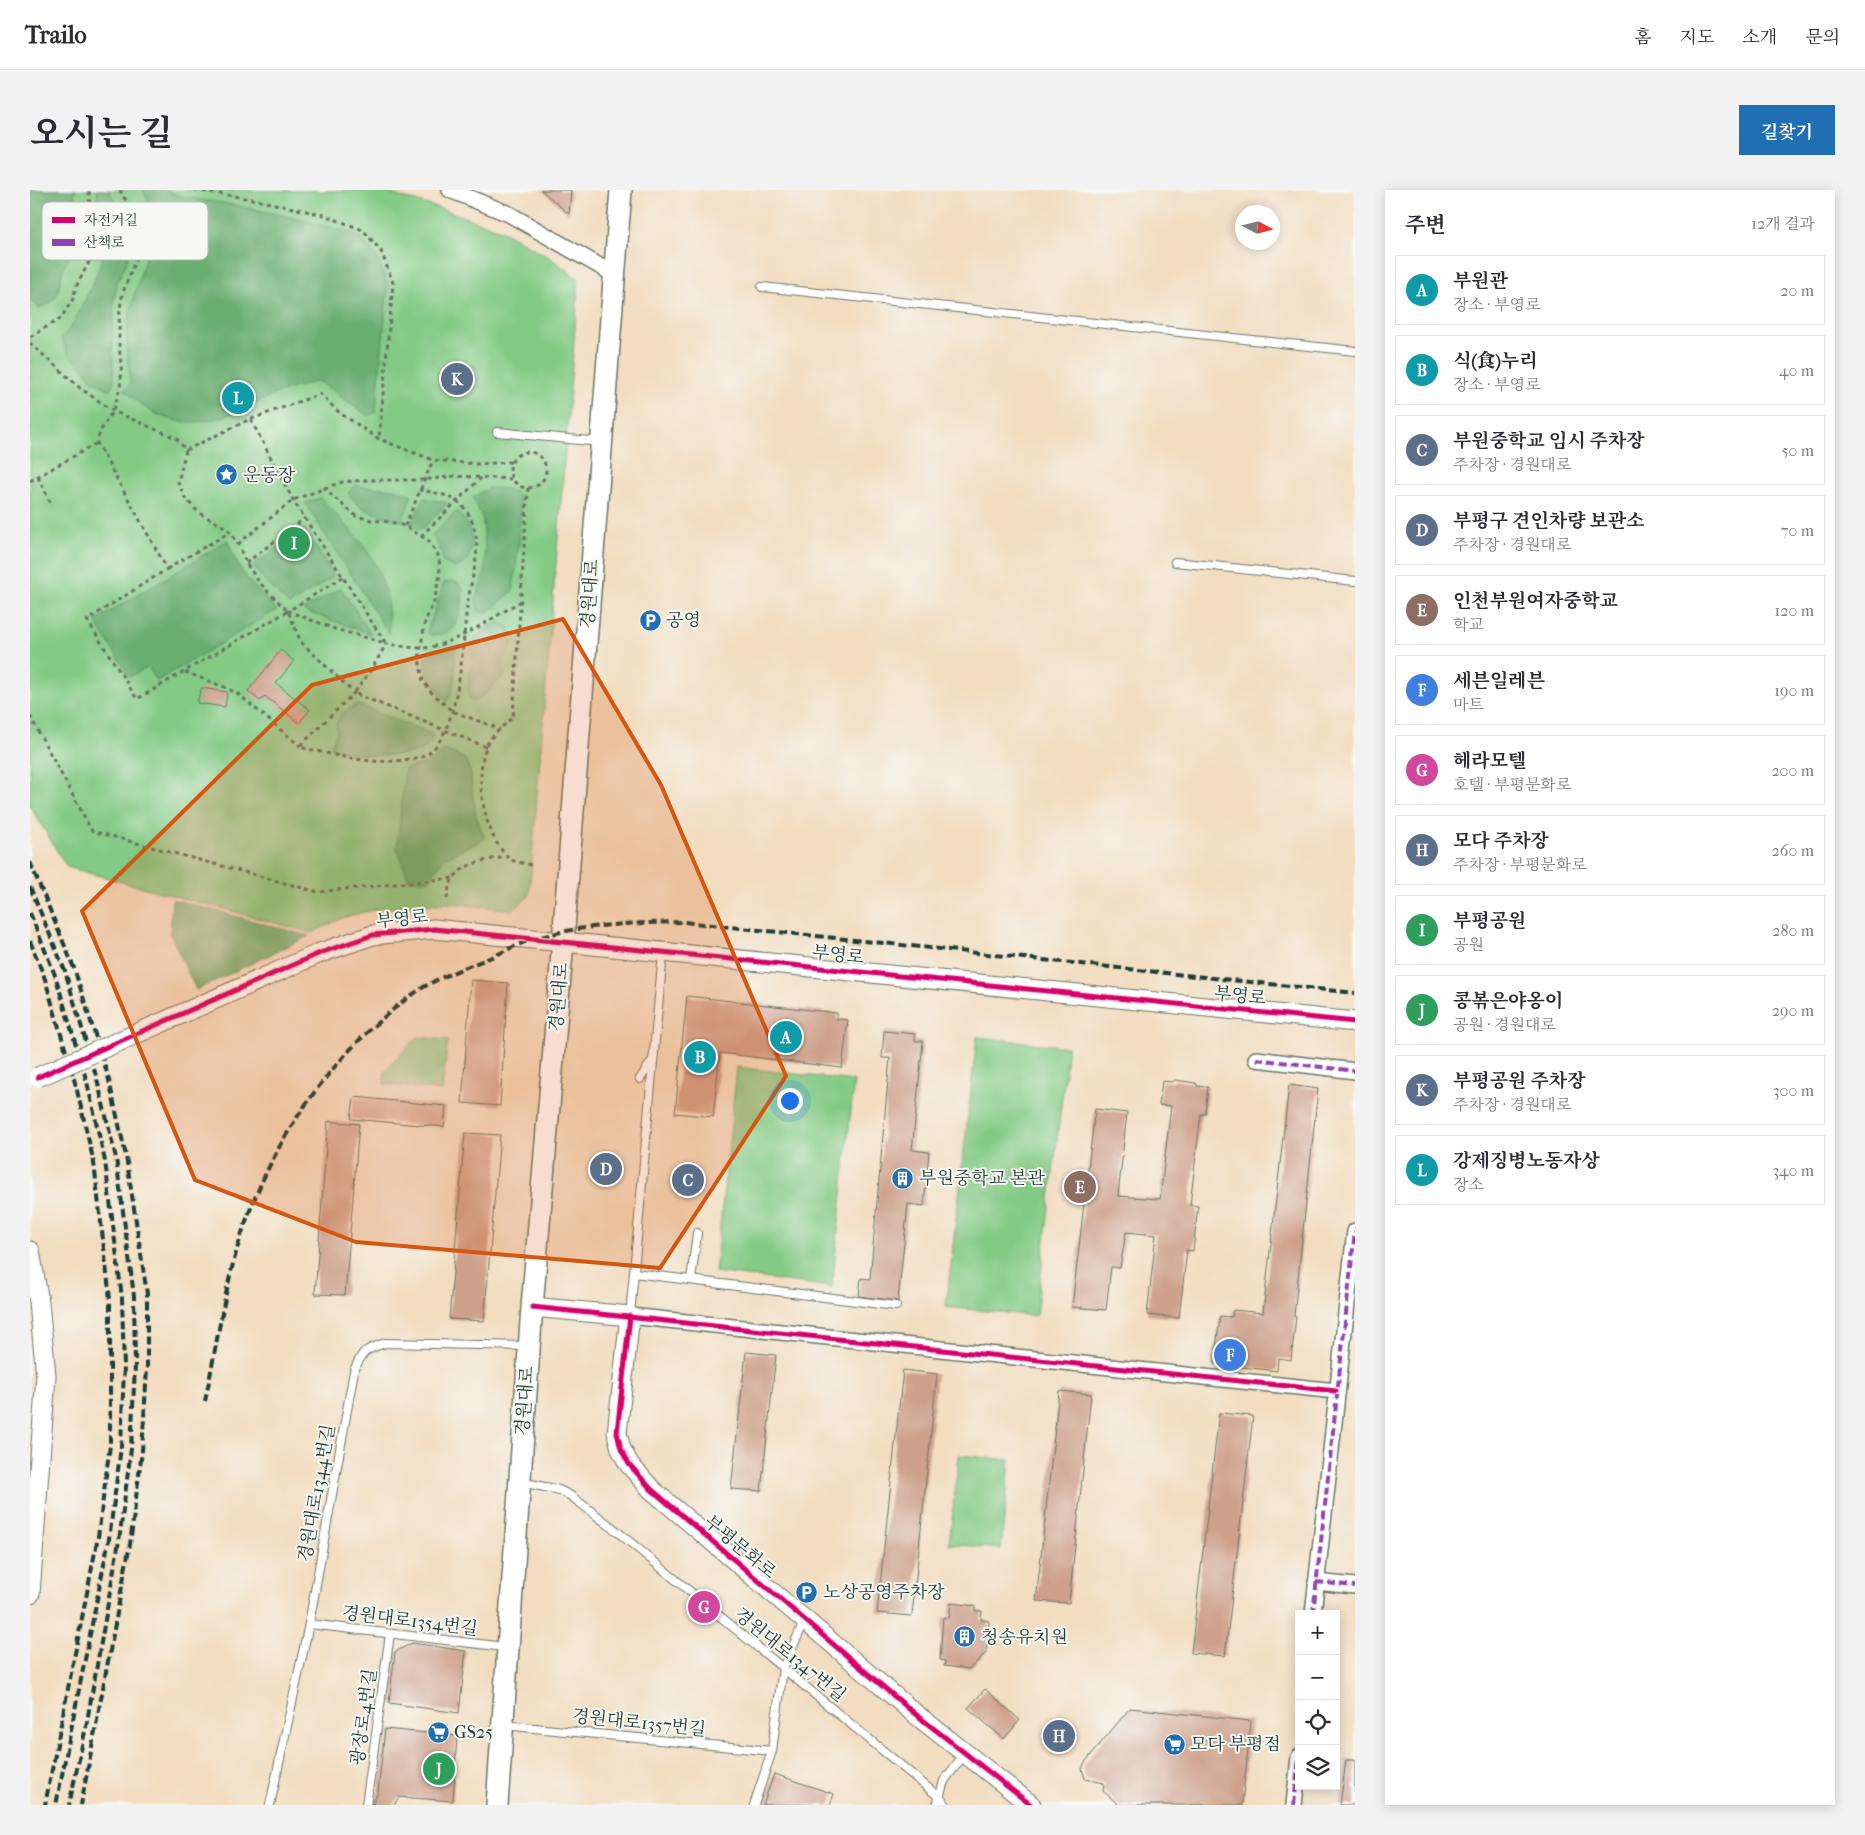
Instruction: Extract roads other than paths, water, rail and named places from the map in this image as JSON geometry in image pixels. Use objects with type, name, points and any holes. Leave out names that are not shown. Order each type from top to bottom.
[{"type":"main road","name":"경원대로","points":[[497,1805],[529,1346],[563,941],[621,190]]},
{"type":"street","points":[[450,190],[509,214],[615,275]]},
{"type":"street","name":"부영로","points":[[34,1078],[320,953],[373,935],[434,929],[1355,1022]]},
{"type":"street","points":[[1256,1059],[1355,1071]]},
{"type":"street","points":[[1313,1610],[1355,1231]]},
{"type":"street","points":[[30,1251],[34,1303],[46,1376],[30,1594]]},
{"type":"street","points":[[532,1307],[1336,1391]]},
{"type":"street","name":"부평문화로","points":[[630,1316],[617,1424],[618,1441],[624,1456],[634,1472],[651,1489],[914,1713],[1031,1805]]},
{"type":"street","points":[[1316,1582],[1355,1586]]},
{"type":"street","points":[[1294,1805],[1296,1790]]},
{"type":"lane","points":[[762,287],[1355,351]]},
{"type":"lane","points":[[497,432],[602,442]]},
{"type":"lane","points":[[1174,562],[1355,581]]},
{"type":"lane","points":[[630,1316],[663,951]]},
{"type":"lane","points":[[640,1079],[653,1060]]},
{"type":"lane","points":[[692,1280],[697,1233]]},
{"type":"lane","points":[[634,1273],[896,1306]]},
{"type":"lane","name":"경원대로1344번길","points":[[270,1805],[309,1624],[354,1371],[361,1355],[370,1348],[385,1343],[529,1346]]},
{"type":"lane","name":"경원대로1347번길","points":[[519,1481],[559,1490],[571,1496],[613,1528],[783,1668],[938,1796],[946,1805]]},
{"type":"lane","points":[[754,1805],[772,1751],[783,1668],[804,1620]]},
{"type":"lane","name":"경원대로1354번길","points":[[309,1624],[508,1648]]},
{"type":"lane","name":"광장로4번길","points":[[366,1805],[390,1634]]},
{"type":"lane","name":"경원대로1357번길","points":[[503,1725],[772,1751]]},
{"type":"lane","points":[[936,1805],[944,1780],[965,1753]]},
{"type":"railway","points":[[30,862],[74,968],[108,1076],[126,1156],[147,1294],[147,1368],[142,1451],[130,1544],[81,1805]]},
{"type":"railway","points":[[30,887],[65,971],[97,1079],[116,1158],[134,1296],[135,1365],[131,1449],[119,1541],[86,1727],[69,1805]]},
{"type":"railway","points":[[30,913],[55,975],[87,1082],[105,1161],[122,1298],[124,1367],[121,1447],[109,1539],[56,1805]]},
{"type":"railway","points":[[205,1401],[226,1291],[244,1227],[257,1192],[273,1158],[313,1095],[336,1065],[362,1038],[389,1013],[426,985],[537,938],[592,927],[684,922],[1355,993]]},
{"type":"railway","points":[[30,941],[45,979],[76,1086],[94,1163],[110,1299],[110,1445],[98,1537],[45,1805]]},
{"type":"place","name":"부평공원 주차장","points":[[457,379]]},
{"type":"place","name":"강제징병노동자상","points":[[238,398]]},
{"type":"place","name":"운동장","points":[[227,475]]},
{"type":"place","name":"부평공원","points":[[294,543]]},
{"type":"place","name":"공영","points":[[650,620]]},
{"type":"place","name":"부원관","points":[[786,1037]]},
{"type":"place","name":"식(食)누리","points":[[700,1057]]},
{"type":"place","name":"부평구 견인차량 보관소","points":[[606,1169]]},
{"type":"place","name":"부원중학교 본관","points":[[903,1178]]},
{"type":"place","name":"부원중학교 임시 주차장","points":[[688,1180]]},
{"type":"place","name":"인천부원여자중학교","points":[[1080,1187]]},
{"type":"place","name":"세븐일레븐","points":[[1230,1355]]},
{"type":"place","name":"노상공영주차장","points":[[807,1592]]},
{"type":"place","name":"헤라모텔","points":[[704,1607]]},
{"type":"place","name":"청송유치원","points":[[965,1637]]},
{"type":"place","name":"GS25","points":[[438,1732]]},
{"type":"place","name":"모다 주차장","points":[[1059,1736]]},
{"type":"place","name":"모다 부평점","points":[[1174,1744]]},
{"type":"place","name":"콩볶은야옹이","points":[[439,1769]]}]
